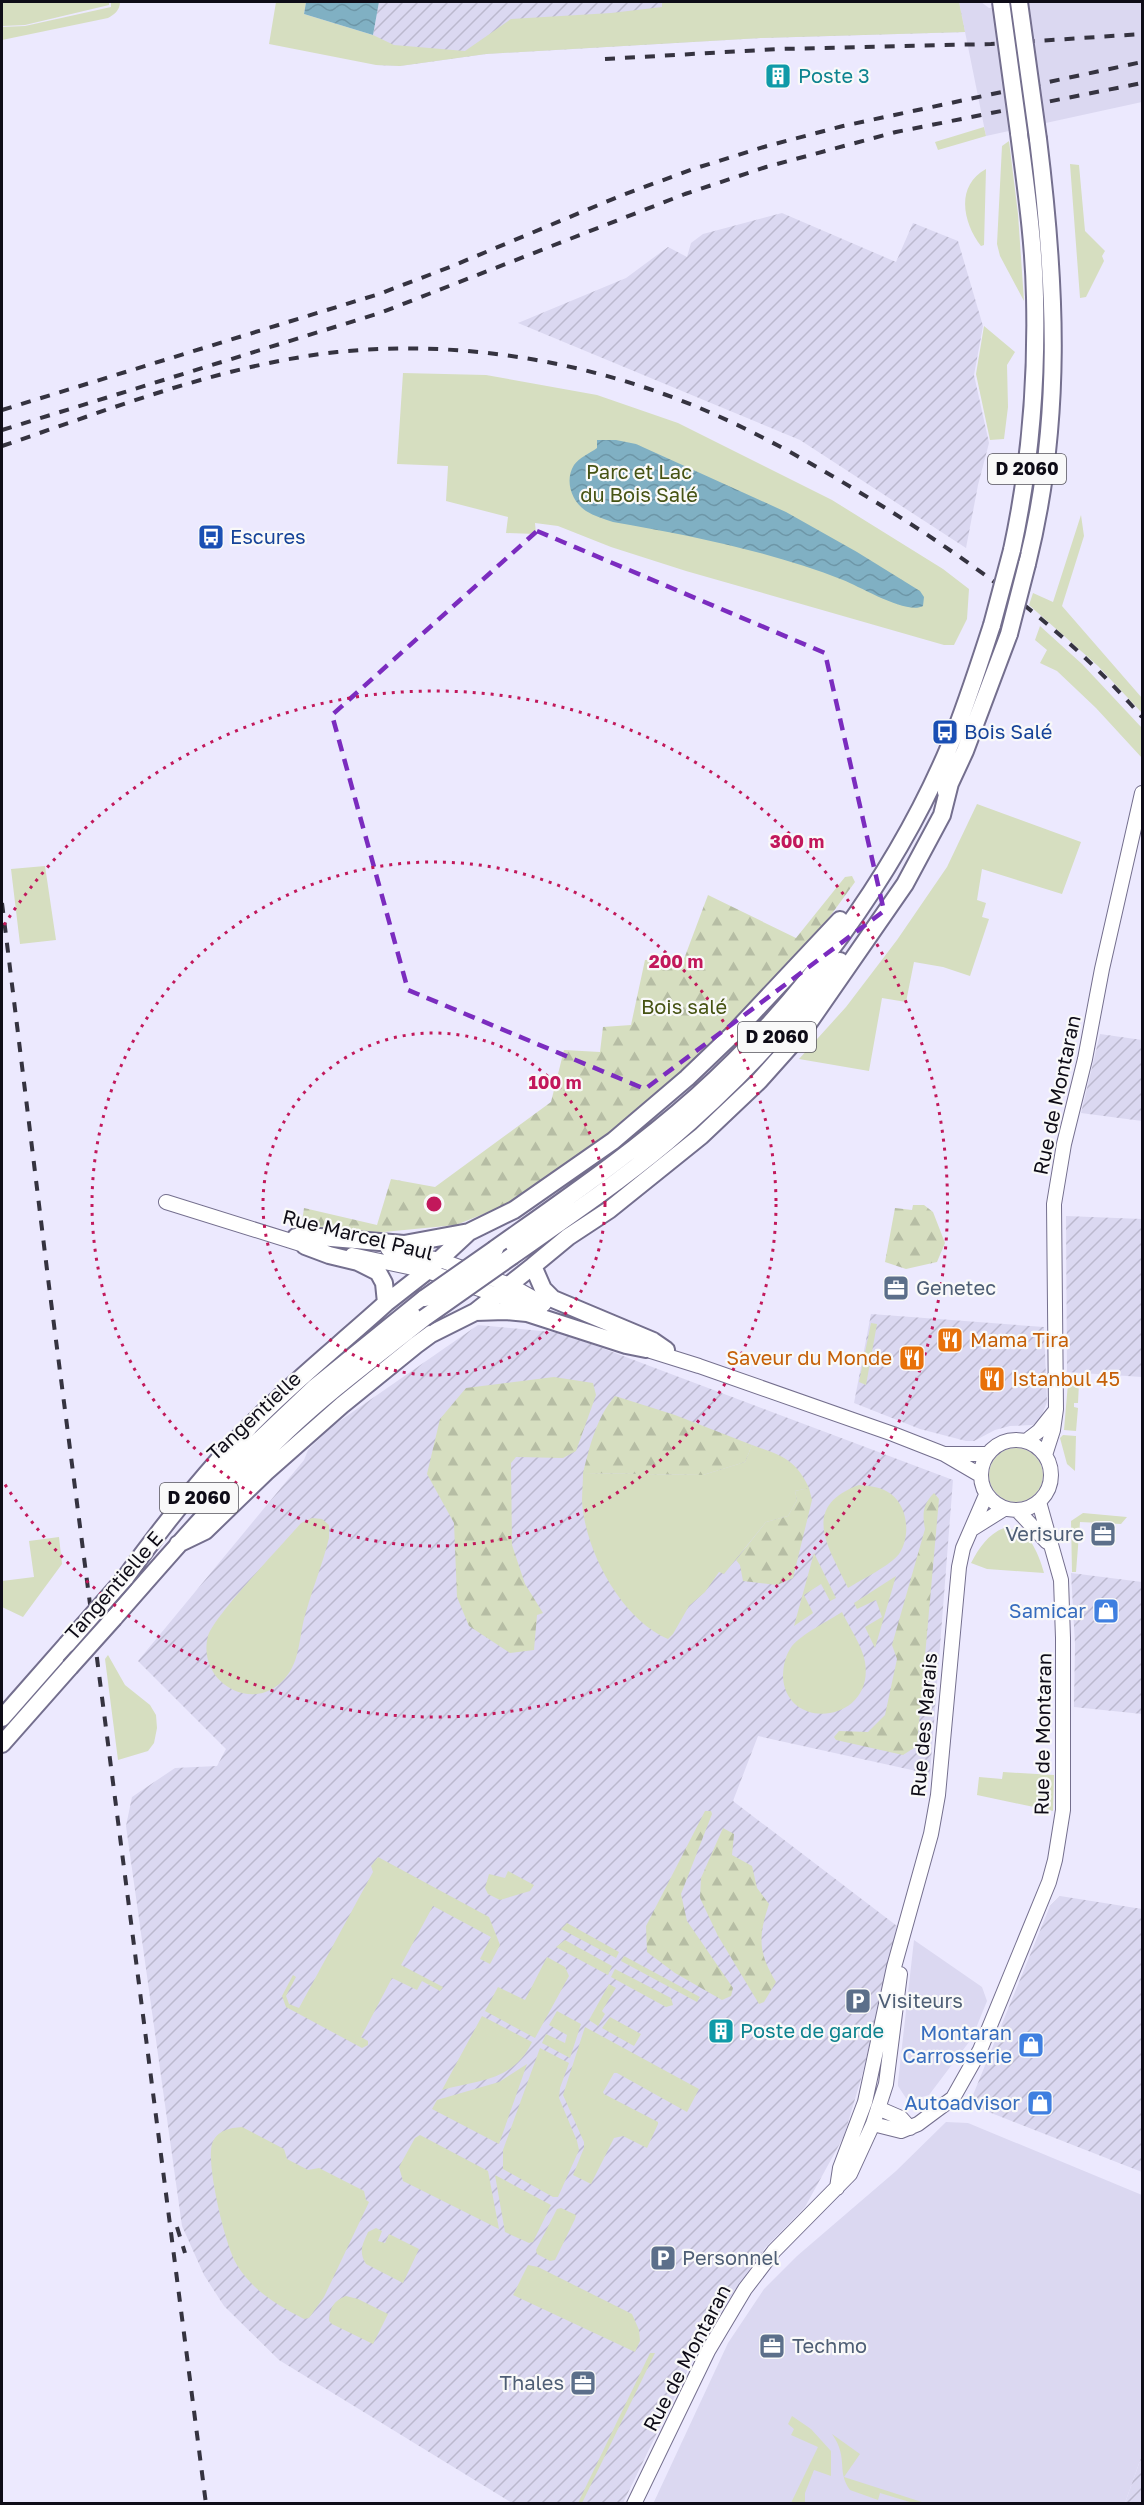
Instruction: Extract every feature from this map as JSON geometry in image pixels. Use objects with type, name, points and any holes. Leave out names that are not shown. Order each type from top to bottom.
[{"type":"main road","name":"D 2060","points":[[950,783],[965,751],[992,625],[1012,550],[1026,478],[1034,387],[1035,295],[1019,134],[1001,2]]},
{"type":"main road","name":"D 2060","points":[[890,860],[919,808],[949,746],[975,704],[1009,634],[1038,516],[1051,414],[1053,319],[1049,226],[1019,2]]},
{"type":"main road","points":[[178,1544],[205,1531],[283,1457],[416,1345],[431,1334],[475,1312],[504,1290],[693,1142],[759,1081],[801,1034],[905,884],[942,815],[950,783]]},
{"type":"main road","name":"Tangentielle E","points":[[2,1744],[178,1544],[287,1431],[348,1377],[424,1318],[593,1199],[667,1142],[734,1081],[774,1040],[828,976],[876,910],[917,846],[950,783]]},
{"type":"main road","points":[[386,1304],[384,1283],[378,1272],[364,1264],[329,1256],[300,1242],[307,1236],[404,1244],[469,1232],[514,1210],[579,1166],[653,1109],[732,1035],[837,923],[874,875],[890,860]]},
{"type":"main road","name":"Tangentielle","points":[[125,1578],[214,1482],[276,1422],[358,1350],[425,1298],[614,1164],[661,1127],[743,1052],[813,971],[890,860]]},
{"type":"main road","points":[[125,1578],[155,1536],[253,1423],[297,1380],[469,1232]]},
{"type":"main road","points":[[532,1266],[543,1289],[553,1299],[653,1341],[666,1350]]},
{"type":"main road","points":[[475,1312],[527,1313],[626,1345],[646,1349]]},
{"type":"main road","name":"Tangentielle E","points":[[2,1718],[125,1578]]},
{"type":"street","name":"Rue de Montaran","points":[[910,2128],[953,2098],[966,2078],[980,2050],[1049,1882],[1055,1860],[1063,1810],[1065,1774],[1061,1580],[1039,1502],[1047,1492],[1051,1480],[1050,1467],[1045,1455],[1053,1430],[1056,1409],[1054,1204],[1064,1144],[1085,1059],[1102,969],[1143,793]]},
{"type":"street","name":"Rue Marcel Paul","points":[[166,1202],[300,1242],[407,1252],[433,1265],[666,1350],[699,1366]]},
{"type":"street","name":"Rue Marcel Paul","points":[[504,1290],[646,1349],[944,1454],[980,1475]]},
{"type":"street","points":[[1026,1442],[1039,1431],[1056,1409]]},
{"type":"street","points":[[1039,1502],[1018,1511],[1004,1509],[986,1495],[980,1475],[983,1460],[994,1448],[1009,1440],[1026,1442],[1037,1447],[1045,1455]]},
{"type":"street","name":"Rue Marcel Paul","points":[[944,1454],[988,1454]]},
{"type":"street","name":"Rue des Marais","points":[[837,2188],[840,2168],[860,2118],[871,2077],[894,1967],[907,1925],[935,1812],[956,1588],[963,1548],[986,1495]]},
{"type":"street","points":[[972,1529],[1004,1509]]},
{"type":"street","name":"Rue de Montaran","points":[[1018,1511],[1031,1522],[1052,1549]]},
{"type":"street","name":"Rue des Marais","points":[[886,2084],[907,1925]]},
{"type":"street","name":"Rue de Montaran","points":[[634,2504],[708,2351],[745,2289],[774,2251],[850,2174],[873,2124],[886,2084]]},
{"type":"street","points":[[873,2124],[896,2131],[910,2128],[901,2118],[878,2108]]},
{"type":"highlighted area","points":[[537,531],[825,653],[884,911],[645,1089],[408,990],[332,715]]},
{"type":"shaded area","points":[[379,2],[959,2],[965,32],[761,38],[486,54],[400,66],[376,65],[373,35]]},
{"type":"shaded area","points":[[959,2],[981,2],[989,8],[1031,2],[1142,2],[1142,102],[986,136]]},
{"type":"shaded area","points":[[782,213],[896,262],[913,223],[958,241],[983,326],[974,375],[989,443],[966,548],[800,440],[518,323],[626,278],[668,247],[687,257],[691,243],[703,234]]},
{"type":"shaded area","points":[[1100,1034],[1142,1040],[1142,1121],[1081,1113]]},
{"type":"shaded area","points":[[1066,1216],[1142,1219],[1142,1377],[1067,1372]]},
{"type":"shaded area","points":[[871,1314],[1044,1327],[1047,1402],[1041,1417],[1033,1425],[1010,1426],[995,1430],[974,1441],[966,1441],[920,1429],[854,1403]]},
{"type":"shaded area","points":[[478,1325],[562,1333],[953,1480],[930,1774],[758,1736],[733,1801],[897,1926],[863,2072],[844,2136],[805,2207],[765,2248],[707,2330],[623,2503],[512,2503],[279,2360],[224,2306],[204,2275],[182,2226],[126,1826],[132,1797],[175,1768],[217,1766],[226,1749],[138,1661],[304,1460],[308,1450],[331,1427]]},
{"type":"shaded area","points":[[1071,1573],[1142,1582],[1142,1714],[1074,1707],[1075,1644]]},
{"type":"shaded area","points":[[1060,1896],[1142,1909],[1142,2172],[981,2109],[973,2095],[1050,1906]]},
{"type":"shaded area","points":[[914,1940],[982,1987],[987,2001],[972,2038],[929,2095],[908,2101],[898,2086],[898,2082]]},
{"type":"shaded area","points":[[946,2122],[968,2123],[1142,2195],[1142,2455],[1125,2503],[653,2504],[728,2343],[764,2289],[797,2256],[896,2171]]},
{"type":"shaded area","points":[[1142,2455],[1142,2503],[1125,2503]]},
{"type":"green space","points":[[2,2],[109,2],[109,5],[25,25],[2,26]]},
{"type":"green space","points":[[111,2],[120,2],[120,5],[116,12],[108,18],[2,40],[2,27],[25,26],[111,7]]},
{"type":"green space","points":[[276,2],[306,2],[304,14],[373,35],[394,45],[465,51],[511,19],[611,13],[662,7],[662,2],[959,2],[965,32],[761,38],[486,54],[400,66],[376,65],[269,44]]},
{"type":"green space","points":[[984,127],[986,136],[938,150],[935,142]]},
{"type":"green space","points":[[1009,141],[1018,214],[1024,301],[1000,256],[997,244],[1002,146]]},
{"type":"green space","points":[[1070,164],[1079,165],[1085,231],[1105,251],[1102,256],[1104,261],[1086,297],[1080,298]]},
{"type":"green space","points":[[986,169],[984,245],[981,246],[970,227],[965,205],[970,185],[976,176]]},
{"type":"green space","points":[[984,326],[1015,352],[1007,365],[1008,407],[1004,439],[990,440],[976,374]]},
{"type":"green space","name":"Parc et Lac du Bois Salé","points":[[403,373],[486,375],[597,395],[678,423],[832,500],[943,569],[969,589],[967,619],[954,645],[944,645],[686,571],[611,547],[558,526],[535,523],[536,534],[506,533],[508,517],[446,501],[448,466],[397,464]]},
{"type":"green space","points":[[1081,515],[1084,536],[1062,606],[1142,698],[1142,713],[1098,666],[1029,605],[1033,593],[1053,602]]},
{"type":"green space","points":[[1040,626],[1082,664],[1142,728],[1142,758],[1096,708],[1057,671],[1040,663],[1047,650],[1035,640]]},
{"type":"green space","points":[[977,804],[1081,842],[1062,894],[982,869],[977,900],[986,903],[982,917],[989,919],[970,976],[943,967],[914,962],[906,1002],[882,998],[869,1071],[799,1059],[846,1007],[897,940],[947,867]]},
{"type":"green space","points":[[45,866],[56,940],[20,944],[11,869]]},
{"type":"green space","name":"Bois salé","points":[[852,876],[855,882],[828,919],[710,1048],[667,1086],[577,1158],[537,1186],[496,1209],[456,1225],[363,1234],[301,1229],[304,1208],[377,1225],[391,1179],[435,1187],[551,1102],[564,1050],[600,1052],[603,1027],[631,1025],[645,960],[684,959],[708,895],[796,938],[845,877]]},
{"type":"green space","points":[[913,1205],[924,1205],[933,1212],[945,1243],[937,1262],[906,1269],[885,1262],[895,1208],[912,1210]]},
{"type":"green space","points":[[871,1323],[877,1324],[866,1385],[859,1382]]},
{"type":"green space","points":[[554,1377],[593,1383],[596,1395],[576,1451],[563,1458],[516,1457],[511,1463],[512,1545],[525,1584],[543,1613],[537,1615],[534,1650],[510,1653],[469,1626],[457,1597],[454,1523],[427,1474],[440,1419],[466,1388]]},
{"type":"green space","points":[[1068,1383],[1079,1383],[1078,1403],[1074,1403],[1074,1407],[1078,1408],[1076,1431],[1064,1430]]},
{"type":"green space","points":[[615,1396],[675,1415],[752,1445],[745,1462],[703,1475],[583,1473],[598,1423]]},
{"type":"green space","points":[[1063,1435],[1076,1436],[1075,1471],[1067,1464],[1060,1438]]},
{"type":"green space","points":[[752,1445],[786,1459],[798,1470],[809,1488],[795,1491],[797,1500],[788,1516],[766,1522],[724,1574],[719,1572],[705,1592],[689,1606],[668,1639],[635,1616],[608,1581],[590,1541],[585,1520],[582,1501],[583,1473],[703,1475],[745,1462]]},
{"type":"green space","points":[[1011,1448],[1021,1448],[1031,1452],[1039,1460],[1043,1475],[1039,1490],[1031,1498],[1021,1502],[1011,1502],[1001,1498],[993,1490],[989,1480],[989,1470],[993,1460],[1001,1452]]},
{"type":"green space","points":[[859,1485],[880,1488],[891,1494],[901,1506],[906,1531],[903,1547],[895,1558],[848,1588],[827,1544],[824,1517],[829,1505],[841,1494]]},
{"type":"green space","points":[[809,1488],[812,1500],[793,1578],[777,1585],[743,1581],[740,1565],[736,1560],[766,1522],[788,1516],[797,1500],[795,1491]]},
{"type":"green space","points":[[934,1493],[939,1499],[917,1746],[903,1755],[836,1740],[834,1737],[839,1731],[868,1732],[885,1715],[897,1659],[892,1645],[925,1529],[924,1510]]},
{"type":"green space","points":[[1083,1513],[1127,1517],[1121,1524],[1080,1522],[1076,1572],[1072,1572],[1071,1521]]},
{"type":"green space","points":[[312,1518],[322,1519],[329,1525],[329,1538],[291,1670],[273,1688],[259,1694],[245,1694],[231,1689],[219,1680],[211,1668],[207,1653],[208,1636],[213,1626],[250,1580],[301,1523]]},
{"type":"green space","points":[[1004,1528],[1019,1531],[1028,1538],[1044,1573],[987,1569],[971,1563],[984,1542]]},
{"type":"green space","points":[[59,1537],[62,1564],[23,1617],[2,1607],[2,1581],[34,1577],[29,1541]]},
{"type":"green space","points":[[814,1553],[836,1598],[830,1601],[821,1584],[804,1595],[813,1613],[794,1626]]},
{"type":"green space","points":[[896,1576],[875,1648],[865,1627],[882,1617],[876,1600],[857,1609],[854,1603]]},
{"type":"green space","points":[[842,1612],[865,1662],[864,1682],[857,1698],[844,1708],[828,1713],[812,1713],[798,1706],[788,1694],[783,1676],[785,1660],[796,1641]]},
{"type":"green space","points":[[108,1655],[125,1685],[150,1705],[156,1715],[157,1728],[154,1743],[148,1751],[118,1760],[105,1659]]},
{"type":"green space","points":[[1003,1772],[1054,1775],[1053,1811],[977,1795],[979,1777],[1002,1779]]},
{"type":"green space","points":[[705,1811],[711,1811],[712,1814],[681,1894],[687,1921],[733,1988],[731,1996],[722,2000],[675,1973],[647,1952],[646,1926]]},
{"type":"green space","points":[[723,1828],[734,1834],[732,1855],[752,1866],[757,1888],[769,1904],[763,1926],[762,1944],[766,1962],[776,1982],[764,2002],[759,2004],[718,1936],[700,1898],[701,1878]]},
{"type":"green space","points":[[378,1857],[489,1917],[500,1945],[490,1964],[480,1959],[491,1937],[433,1906],[401,1965],[443,1987],[440,1991],[422,1981],[417,1990],[392,1978],[361,2037],[368,2041],[368,2045],[362,2048],[286,2007],[282,1996],[293,1975],[296,1977],[286,1996],[289,2004],[299,2008],[373,1872],[371,1866]]},
{"type":"green space","points":[[508,1871],[534,1885],[530,1891],[500,1900],[488,1894],[485,1888],[489,1874],[505,1878]]},
{"type":"green space","points":[[567,1923],[619,1952],[616,1958],[561,1929]]},
{"type":"green space","points":[[565,1940],[612,1966],[608,1975],[556,1947]]},
{"type":"green space","points":[[624,1956],[700,1997],[697,2002],[621,1961]]},
{"type":"green space","points":[[547,1957],[565,1967],[569,1976],[535,2038],[485,2011],[498,1987],[525,2000]]},
{"type":"green space","points":[[615,1969],[671,1998],[673,2005],[666,2007],[611,1977]]},
{"type":"green space","points":[[609,1984],[616,1988],[602,2011],[605,2014],[598,2026],[589,2020]]},
{"type":"green space","points":[[557,2011],[581,2024],[570,2058],[542,2043],[546,2034],[565,2043],[567,2035],[549,2025]]},
{"type":"green space","points":[[482,2016],[532,2042],[516,2065],[505,2072],[482,2081],[442,2090]]},
{"type":"green space","points":[[610,2017],[641,2034],[634,2046],[602,2028]]},
{"type":"green space","points":[[585,2027],[699,2089],[687,2112],[614,2073],[604,2094],[658,2124],[647,2148],[623,2136],[614,2138],[591,2184],[573,2175],[584,2148],[584,2142],[563,2095]]},
{"type":"green space","points":[[540,2048],[569,2063],[559,2098],[579,2150],[558,2197],[553,2197],[503,2169],[503,2150]]},
{"type":"green space","points":[[527,2064],[499,2144],[432,2109],[437,2100],[499,2082]]},
{"type":"green space","points":[[242,2127],[284,2149],[287,2159],[308,2170],[319,2168],[364,2191],[366,2200],[369,2202],[324,2297],[309,2318],[304,2319],[294,2314],[258,2290],[237,2265],[227,2241],[214,2186],[212,2144],[221,2133]]},
{"type":"green space","points":[[420,2135],[488,2171],[499,2229],[403,2181],[399,2167],[415,2138]]},
{"type":"green space","points":[[495,2175],[551,2205],[533,2242],[529,2243],[505,2232]]},
{"type":"green space","points":[[561,2208],[576,2215],[555,2260],[550,2261],[537,2254],[536,2250],[557,2209]]},
{"type":"green space","points":[[376,2228],[382,2231],[378,2241],[385,2243],[389,2234],[419,2249],[403,2283],[366,2264],[362,2251],[364,2240],[368,2232]]},
{"type":"green space","points":[[528,2265],[538,2267],[632,2314],[639,2330],[640,2341],[635,2352],[513,2295]]},
{"type":"green space","points":[[346,2296],[358,2299],[388,2314],[373,2344],[329,2321],[333,2305]]},
{"type":"green space","points":[[650,2353],[655,2353],[582,2503],[578,2503]]},
{"type":"green space","points":[[792,2416],[811,2429],[831,2451],[831,2476],[814,2470],[805,2493],[805,2503],[791,2503],[818,2447],[791,2435],[794,2429],[788,2424]]},
{"type":"green space","points":[[832,2434],[860,2454],[844,2477],[841,2457]]},
{"type":"green space","points":[[844,2477],[925,2503],[913,2503],[880,2493],[878,2500],[850,2490]]},
{"type":"water","points":[[306,2],[379,2],[373,35],[304,14]]},
{"type":"water","points":[[597,440],[616,440],[636,444],[786,512],[920,591],[924,597],[923,606],[916,608],[895,604],[843,580],[788,561],[700,539],[613,522],[589,513],[573,497],[570,478],[576,462],[597,448]]},
{"type":"railway","points":[[605,59],[779,49],[991,44],[1142,34]]},
{"type":"railway","points":[[2,410],[379,294],[620,196],[693,169],[767,146],[843,126],[1142,62]]},
{"type":"railway","points":[[2,430],[380,313],[685,194],[766,167],[896,132],[1142,83]]},
{"type":"railway","points":[[2,446],[125,403],[209,378],[294,358],[337,352],[384,349],[479,352],[527,358],[574,368],[620,380],[709,412],[800,458],[887,509],[990,578],[1054,630],[1085,658],[1142,717]]},
{"type":"railway","points":[[2,903],[206,2504]]},
{"type":"railway","points":[[177,2227],[185,2253]]},
{"type":"place","name":"Poste 3","points":[[778,76]]},
{"type":"place","name":"Escures","points":[[211,537]]},
{"type":"place","name":"Bois Salé","points":[[945,732]]},
{"type":"place","name":"Genetec","points":[[896,1288]]},
{"type":"place","name":"Mama Tira","points":[[950,1340]]},
{"type":"place","name":"Saveur du Monde","points":[[912,1358]]},
{"type":"place","name":"Istanbul 45","points":[[992,1379]]},
{"type":"place","name":"Verisure","points":[[1103,1534]]},
{"type":"place","name":"Samicar","points":[[1106,1611]]},
{"type":"place","name":"Visiteurs","points":[[858,2001]]},
{"type":"place","name":"Poste de garde","points":[[721,2031]]},
{"type":"place","name":"Montaran Carrosserie","points":[[1031,2045]]},
{"type":"place","name":"Autoadvisor","points":[[1040,2103]]},
{"type":"place","name":"Personnel","points":[[663,2258]]},
{"type":"place","name":"Techmo","points":[[772,2346]]},
{"type":"place","name":"Thales","points":[[583,2383]]}]
